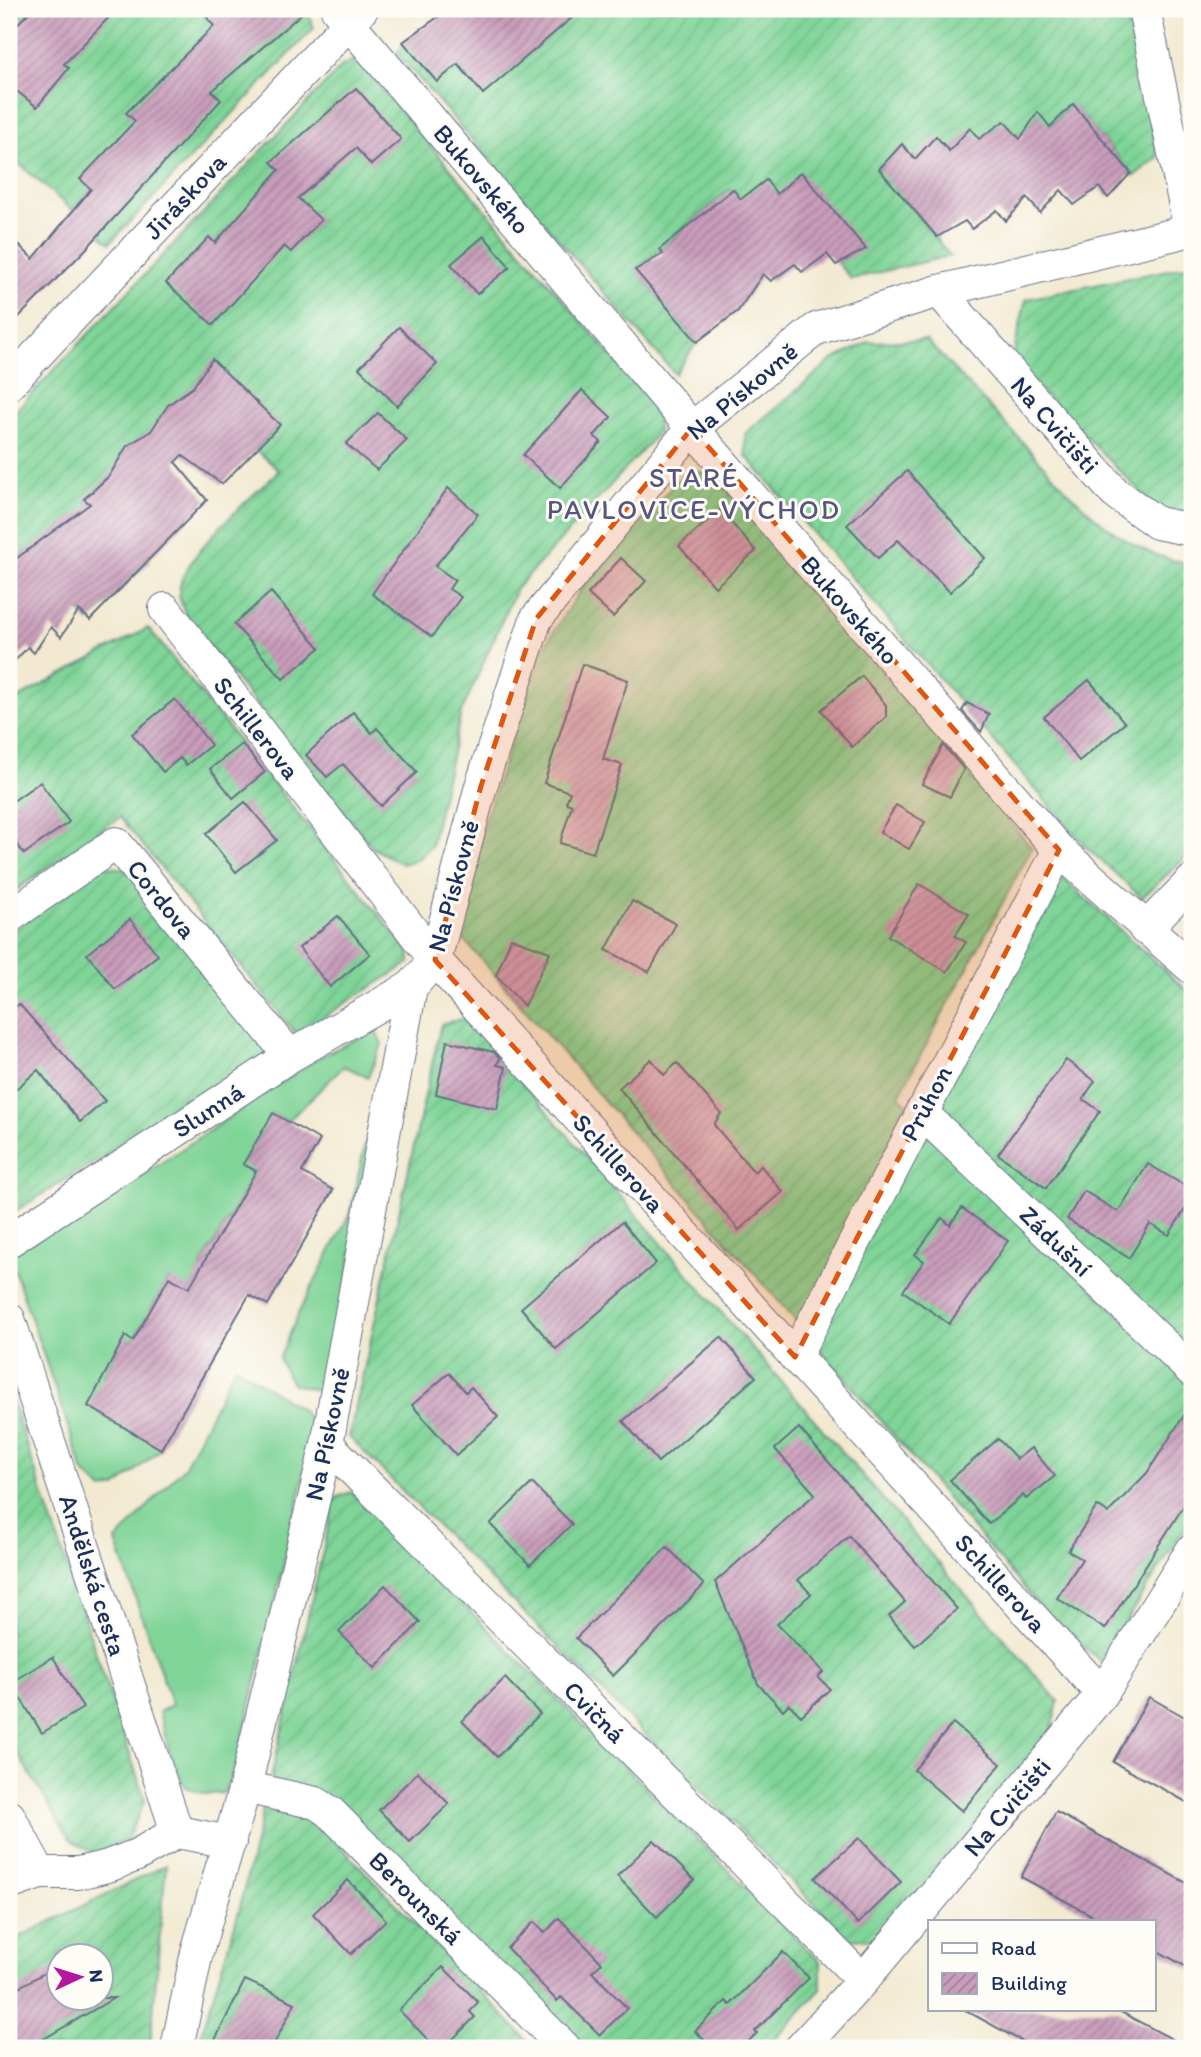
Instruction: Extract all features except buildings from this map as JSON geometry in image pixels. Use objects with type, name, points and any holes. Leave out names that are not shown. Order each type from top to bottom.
[{"type":"street","points":[[1144,9],[1191,230]]},
{"type":"street","name":"Jiráskova","points":[[9,384],[349,13]]},
{"type":"street","name":"Bukovského","points":[[349,13],[692,428],[1059,850],[1144,929],[1192,968]]},
{"type":"street","name":"Na Pískovně","points":[[177,2048],[197,1952],[245,1787],[327,1444],[411,987],[435,960],[481,786],[536,619],[692,428],[816,330],[939,291],[1191,230]]},
{"type":"street","name":"Na Cvičišti","points":[[939,291],[1115,494],[1157,523],[1192,530]]},
{"type":"street","name":"Schillerova","points":[[165,609],[435,960],[1102,1694]]},
{"type":"street","name":"Cordova","points":[[9,916],[116,843],[290,1056]]},
{"type":"street","name":"Průhon","points":[[795,1357],[1059,850]]},
{"type":"street","points":[[1144,929],[1192,881]]},
{"type":"street","name":"Slunná","points":[[9,1241],[290,1056],[411,987]]},
{"type":"street","name":"Zádušní","points":[[921,1112],[1192,1371]]},
{"type":"street","name":"Andělská cesta","points":[[9,1319],[177,1832]]},
{"type":"street","name":"Cvičná","points":[[327,1444],[863,1980]]},
{"type":"street","name":"Na Cvičišti","points":[[801,2048],[863,1980],[1102,1694],[1192,1550]]},
{"type":"street","name":"Berounská","points":[[245,1787],[316,1803],[330,1812],[565,2048]]},
{"type":"street","points":[[9,1816],[40,1873]]},
{"type":"street","points":[[9,1884],[40,1873],[78,1873],[108,1866],[136,1856],[177,1832],[230,1842]]},
{"type":"highlighted area","points":[[692,428],[1059,850],[795,1357],[435,960],[481,786],[536,619]]},
{"type":"green space","points":[[9,9],[307,9],[314,28],[110,243],[9,155]]},
{"type":"green space","points":[[581,9],[1125,9],[1158,157],[1134,176],[1073,105],[1049,126],[878,166],[950,256],[851,279],[778,194],[743,202],[730,189],[636,270],[697,342],[675,374],[396,52],[405,44],[457,64],[483,93]]},
{"type":"green space","points":[[356,59],[657,409],[658,433],[516,589],[461,713],[431,846],[418,859],[402,864],[373,848],[187,619],[179,593],[191,562],[220,528],[279,470],[256,450],[279,425],[216,368],[87,501],[149,561],[89,621],[29,560],[9,573],[9,418],[342,66]]},
{"type":"green space","points":[[1192,265],[1192,524],[1157,509],[1012,361],[1026,299]]},
{"type":"green space","points":[[926,340],[1071,495],[1093,515],[1140,548],[1165,558],[1192,563],[1192,851],[1142,898],[1084,845],[746,456],[745,434],[832,360],[869,342]]},
{"type":"green space","points":[[686,471],[713,473],[1032,848],[899,1095],[912,1109],[802,1328],[453,927],[484,822],[542,650],[582,587]]},
{"type":"green space","points":[[148,628],[410,953],[410,963],[296,1034],[120,817],[9,895],[9,703]]},
{"type":"green space","points":[[104,866],[130,870],[273,1051],[9,1215],[9,934]]},
{"type":"green space","points":[[1058,874],[1192,995],[1192,1356],[931,1105]]},
{"type":"green space","points":[[466,1018],[1058,1701],[1051,1735],[949,1858],[872,1940],[849,1939],[349,1437],[441,1024]]},
{"type":"green space","points":[[375,1030],[382,1044],[368,1077],[344,1066],[288,1121],[273,1114],[244,1163],[256,1171],[201,1266],[204,1296],[168,1279],[133,1341],[125,1337],[103,1376],[111,1380],[161,1449],[116,1487],[103,1490],[84,1473],[9,1254],[100,1204],[321,1056]]},
{"type":"green space","points":[[920,1126],[1192,1383],[1192,1517],[1100,1661],[1042,1609],[812,1340]]},
{"type":"green space","points":[[366,1140],[375,1140],[324,1392],[292,1384],[279,1359],[301,1308],[350,1214]]},
{"type":"green space","points":[[235,1366],[299,1408],[314,1423],[299,1499],[236,1765],[224,1793],[204,1794],[185,1787],[170,1754],[159,1712],[172,1705],[116,1541],[185,1466]]},
{"type":"green space","points":[[9,1392],[145,1800],[127,1840],[95,1854],[70,1839],[9,1740]]},
{"type":"green space","points":[[351,1492],[821,1963],[821,1989],[767,2048],[578,2048],[271,1778],[335,1498]]},
{"type":"green space","points":[[263,1809],[317,1822],[535,2048],[197,2048],[239,1911]]},
{"type":"green space","points":[[166,1865],[150,2048],[9,2048],[9,1942]]},
{"type":"district","name":"STARÉ PAVLOVICE-VÝCHOD","points":[[694,493]]}]
